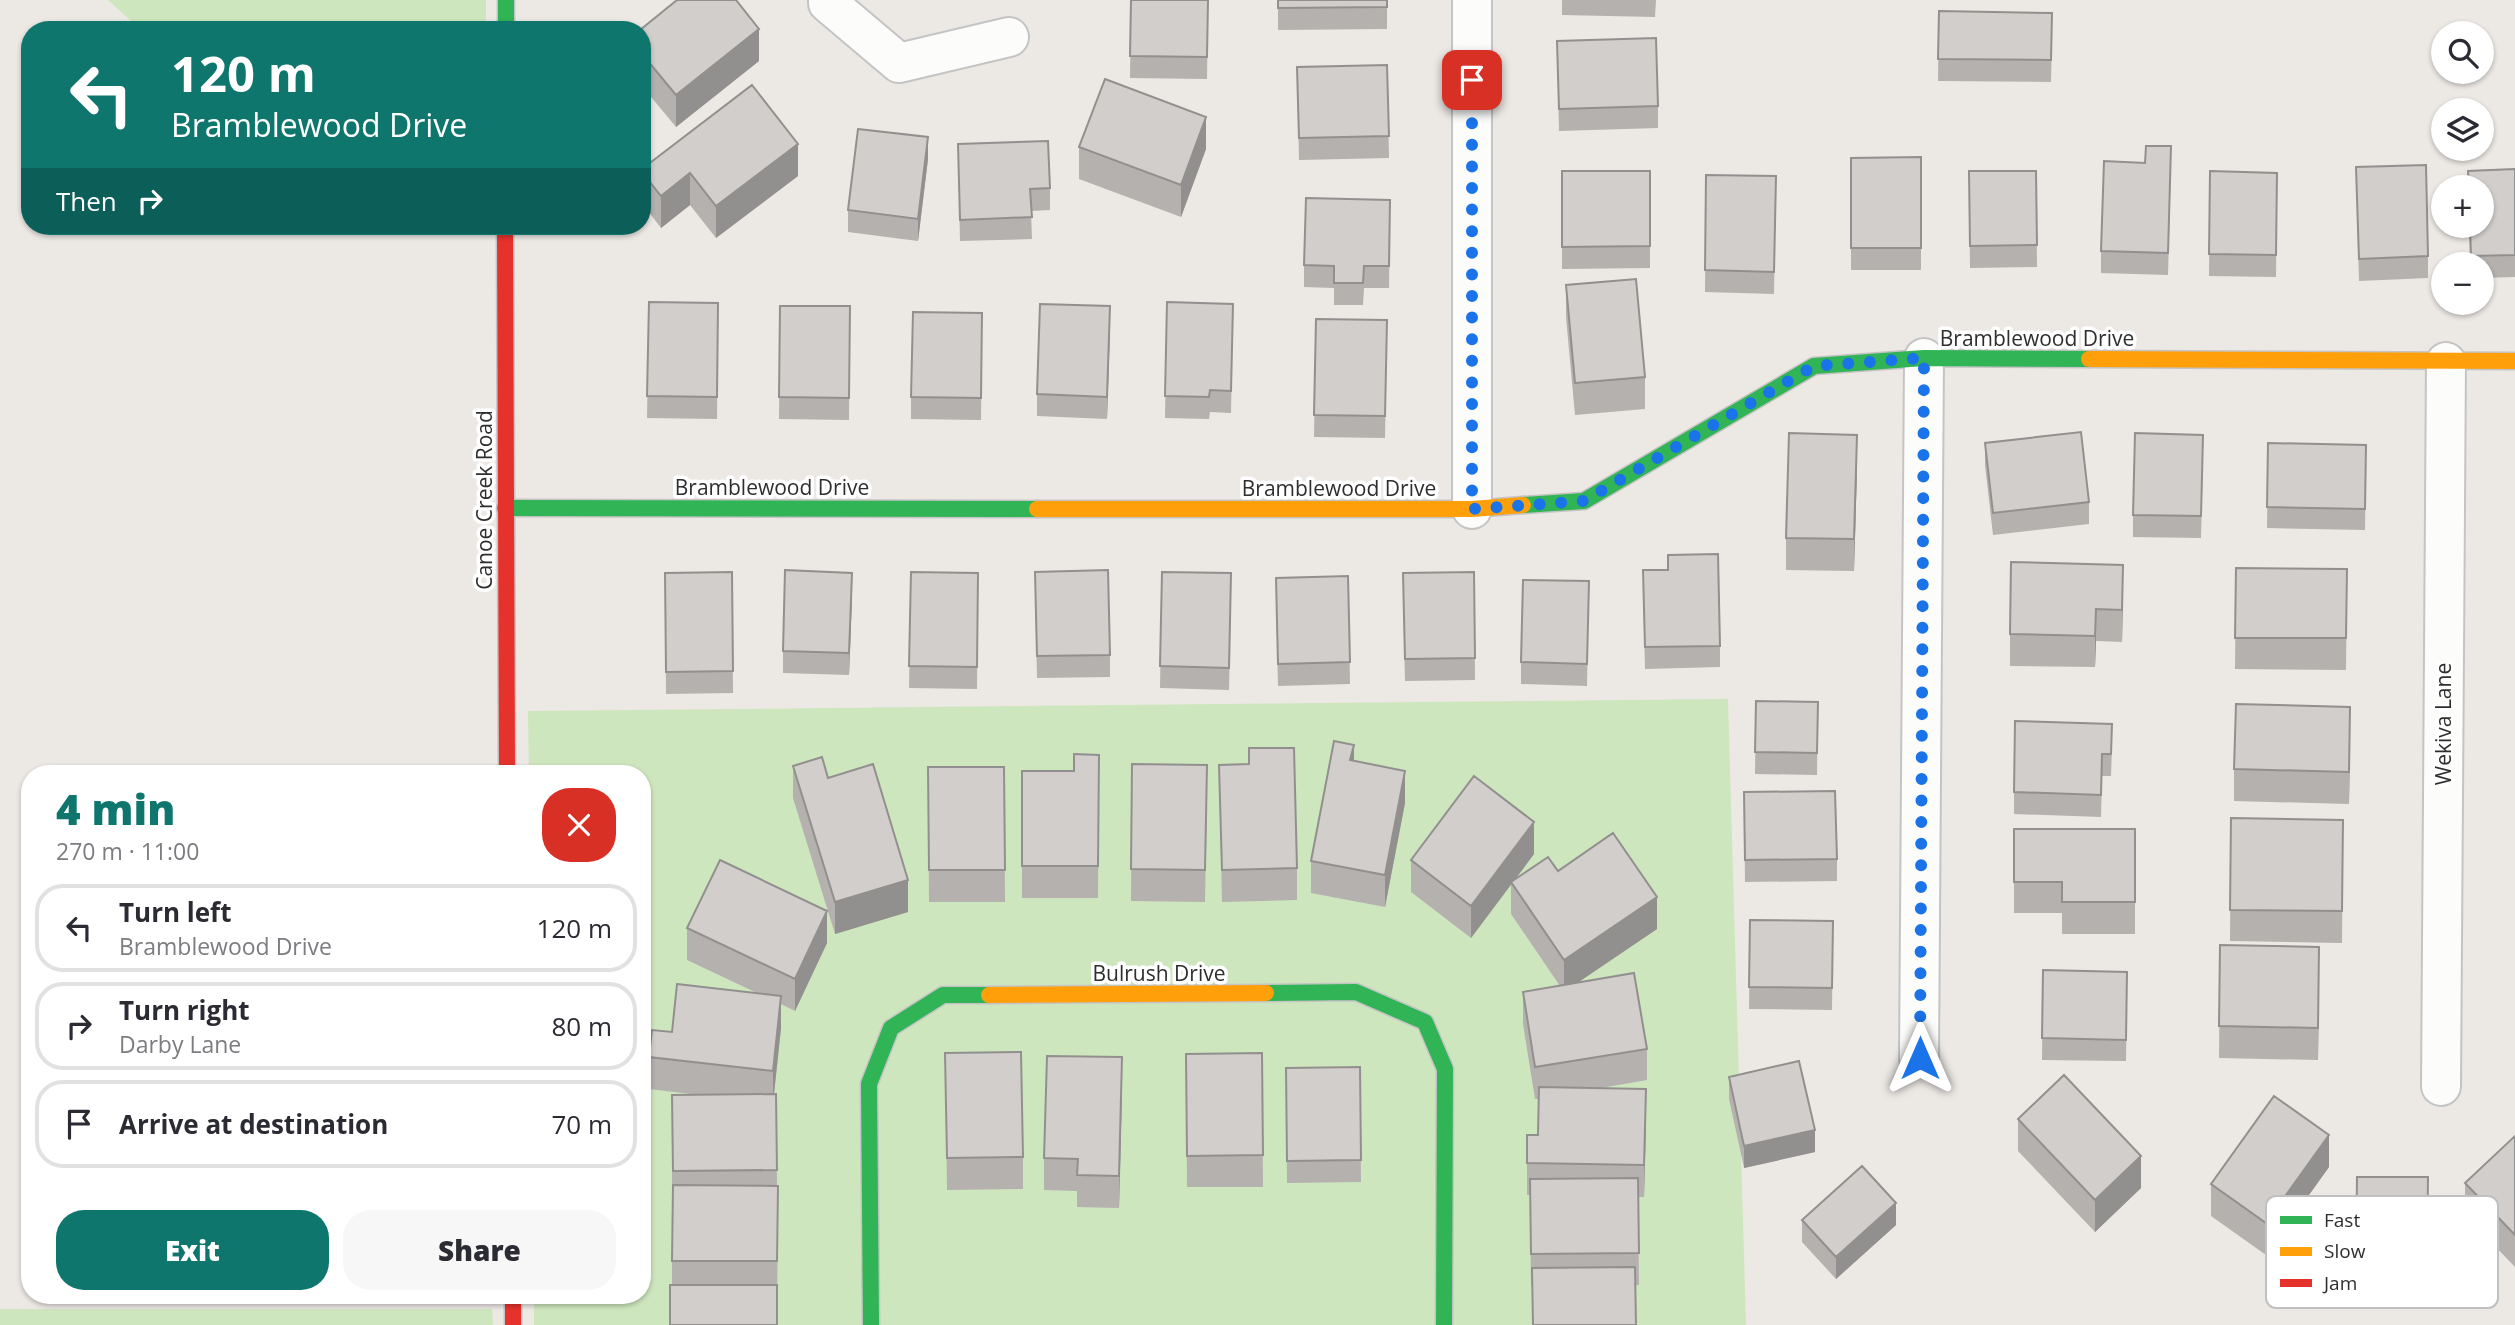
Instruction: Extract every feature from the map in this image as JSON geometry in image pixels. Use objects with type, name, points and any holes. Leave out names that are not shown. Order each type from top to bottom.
[{"type":"street","points":[[506,0],[506,21]]},
{"type":"street","points":[[828,0],[828,3],[899,63],[1009,37]]},
{"type":"street","points":[[1472,0],[1472,509]]},
{"type":"street","name":"Canoe Creek Road","points":[[505,235],[507,765]]},
{"type":"street","points":[[1920,1058],[1924,358]]},
{"type":"street","name":"Bramblewood Drive","points":[[505,508],[1472,509],[1584,501],[1814,366],[1924,358],[2515,361]]},
{"type":"street","name":"Wekiva Lane","points":[[2441,1086],[2446,362]]},
{"type":"street","name":"Bulrush Drive","points":[[871,1325],[869,1084],[891,1028],[943,995],[1356,992],[1425,1022],[1445,1069],[1444,1325]]},
{"type":"street","points":[[513,1304],[513,1325]]},
{"type":"green space","points":[[108,0],[486,0],[486,21],[131,21]]},
{"type":"green space","points":[[1728,699],[1746,1325],[534,1325],[534,1304],[651,1304],[651,765],[529,765],[528,711]]},
{"type":"green space","points":[[0,1309],[492,1309],[493,1325],[0,1325]]},
{"type":"building","points":[[677,0],[736,0],[759,29],[676,95],[651,65],[651,21]]},
{"type":"building","points":[[1131,0],[1208,0],[1207,57],[1130,56]]},
{"type":"building","points":[[1278,0],[1387,0],[1387,7],[1278,8]]},
{"type":"building","points":[[1939,11],[2052,13],[2051,60],[1938,59]]},
{"type":"building","points":[[1656,38],[1658,106],[1559,109],[1557,41]]},
{"type":"building","points":[[1387,65],[1389,136],[1299,138],[1297,67]]},
{"type":"building","points":[[1105,79],[1206,117],[1181,185],[1079,147]]},
{"type":"building","points":[[752,85],[798,144],[716,206],[690,173],[661,196],[651,183],[651,162]]},
{"type":"building","points":[[858,129],[928,137],[918,219],[848,210]]},
{"type":"building","points":[[1048,141],[1050,188],[1030,189],[1032,217],[960,220],[958,144]]},
{"type":"building","points":[[2146,146],[2171,146],[2168,253],[2101,251],[2104,161],[2145,163]]},
{"type":"building","points":[[1921,157],[1921,248],[1851,248],[1851,158]]},
{"type":"building","points":[[2426,165],[2428,256],[2359,259],[2356,167]]},
{"type":"building","points":[[2515,169],[2515,255],[2471,252],[2470,238],[2494,238],[2494,175],[2468,175],[2468,171]]},
{"type":"building","points":[[1562,171],[1650,171],[1650,246],[1562,247]]},
{"type":"building","points":[[1969,171],[2036,171],[2037,245],[1970,246]]},
{"type":"building","points":[[2210,171],[2277,173],[2276,255],[2209,254]]},
{"type":"building","points":[[1706,175],[1776,176],[1774,272],[1705,270]]},
{"type":"building","points":[[1306,198],[1390,200],[1389,266],[1364,266],[1363,283],[1334,283],[1334,266],[1304,265]]},
{"type":"building","points":[[1636,279],[1645,377],[1575,383],[1566,285]]},
{"type":"building","points":[[649,302],[718,303],[717,397],[647,396]]},
{"type":"building","points":[[1167,302],[1233,304],[1231,391],[1210,390],[1209,397],[1165,396]]},
{"type":"building","points":[[1040,304],[1110,306],[1107,397],[1037,394]]},
{"type":"building","points":[[780,306],[850,306],[849,398],[779,397]]},
{"type":"building","points":[[913,312],[982,313],[981,398],[911,397]]},
{"type":"building","points":[[1316,319],[1387,320],[1385,416],[1314,415]]},
{"type":"building","points":[[2081,432],[2089,502],[1993,513],[1985,443]]},
{"type":"building","points":[[1789,433],[1857,435],[1854,539],[1786,538]]},
{"type":"building","points":[[2135,433],[2203,435],[2201,516],[2133,515]]},
{"type":"building","points":[[2268,443],[2366,445],[2365,509],[2267,507]]},
{"type":"building","points":[[1718,554],[1720,646],[1645,647],[1643,570],[1668,570],[1668,555]]},
{"type":"building","points":[[2011,562],[2123,565],[2122,610],[2096,609],[2095,636],[2010,634]]},
{"type":"building","points":[[2236,568],[2347,569],[2346,638],[2235,638]]},
{"type":"building","points":[[785,570],[852,573],[849,653],[783,651]]},
{"type":"building","points":[[1108,570],[1110,655],[1037,656],[1035,572]]},
{"type":"building","points":[[732,572],[733,671],[666,672],[665,573]]},
{"type":"building","points":[[911,572],[978,573],[977,667],[909,666]]},
{"type":"building","points":[[1162,572],[1231,573],[1229,668],[1160,666]]},
{"type":"building","points":[[1474,572],[1475,658],[1405,659],[1403,573]]},
{"type":"building","points":[[1348,576],[1350,662],[1278,664],[1276,578]]},
{"type":"building","points":[[1523,580],[1589,581],[1587,664],[1521,662]]},
{"type":"building","points":[[1756,701],[1818,702],[1817,753],[1755,752]]},
{"type":"building","points":[[2236,704],[2350,707],[2349,772],[2234,769]]},
{"type":"building","points":[[2015,721],[2112,724],[2111,754],[2102,754],[2101,795],[2014,792]]},
{"type":"building","points":[[1334,741],[1354,745],[1350,760],[1405,771],[1385,875],[1311,861]]},
{"type":"building","points":[[1249,748],[1294,748],[1297,868],[1222,870],[1219,765],[1249,764]]},
{"type":"building","points":[[1074,754],[1099,755],[1098,866],[1022,866],[1022,771],[1074,771]]},
{"type":"building","points":[[822,757],[828,778],[873,764],[908,880],[835,902],[793,766]]},
{"type":"building","points":[[1132,764],[1207,765],[1205,870],[1131,869]]},
{"type":"building","points":[[928,767],[1004,767],[1005,870],[929,870]]},
{"type":"building","points":[[1474,776],[1534,822],[1471,906],[1411,860]]},
{"type":"building","points":[[1835,791],[1837,859],[1745,860],[1744,792]]},
{"type":"building","points":[[2231,818],[2343,820],[2342,911],[2230,910]]},
{"type":"building","points":[[2014,829],[2135,829],[2135,902],[2062,902],[2062,882],[2014,882]]},
{"type":"building","points":[[1613,833],[1657,897],[1564,960],[1511,882],[1548,857],[1558,871]]},
{"type":"building","points":[[720,860],[827,911],[795,979],[687,928]]},
{"type":"building","points":[[1750,920],[1833,921],[1832,988],[1749,987]]},
{"type":"building","points":[[2220,945],[2319,947],[2318,1028],[2219,1026]]},
{"type":"building","points":[[2043,970],[2127,972],[2126,1040],[2042,1038]]},
{"type":"building","points":[[1634,973],[1647,1049],[1535,1067],[1523,992]]},
{"type":"building","points":[[677,984],[781,996],[773,1071],[651,1057],[652,1030],[672,1032]]},
{"type":"building","points":[[1021,1052],[1023,1157],[947,1158],[945,1053]]},
{"type":"building","points":[[1262,1053],[1263,1155],[1187,1156],[1186,1054]]},
{"type":"building","points":[[1047,1056],[1122,1057],[1119,1176],[1077,1175],[1078,1159],[1044,1158]]},
{"type":"building","points":[[1799,1061],[1815,1130],[1744,1146],[1729,1077]]},
{"type":"building","points":[[1360,1067],[1361,1160],[1287,1161],[1286,1068]]},
{"type":"building","points":[[2064,1075],[2141,1156],[2095,1200],[2018,1119]]},
{"type":"building","points":[[1539,1087],[1646,1089],[1644,1165],[1527,1163],[1527,1135],[1538,1135]]},
{"type":"building","points":[[776,1094],[777,1170],[673,1171],[672,1095]]},
{"type":"building","points":[[2274,1096],[2329,1135],[2285,1196],[2266,1196],[2266,1223],[2211,1184]]},
{"type":"building","points":[[2515,1136],[2515,1235],[2498,1217],[2498,1196],[2478,1196],[2465,1183]]},
{"type":"building","points":[[1862,1166],[1896,1203],[1836,1257],[1802,1220]]},
{"type":"building","points":[[2357,1177],[2428,1177],[2428,1196],[2357,1196]]},
{"type":"building","points":[[1638,1178],[1639,1253],[1531,1254],[1530,1179]]},
{"type":"building","points":[[673,1185],[778,1186],[777,1261],[672,1261]]},
{"type":"building","points":[[1635,1267],[1636,1325],[1533,1325],[1532,1268]]},
{"type":"building","points":[[670,1285],[777,1285],[777,1325],[670,1325]]},
{"type":"traffic: fast","points":[[506,0],[506,21]]},
{"type":"traffic: fast","points":[[1523,505],[1584,501],[1814,366],[1924,358],[2089,359]]},
{"type":"traffic: fast","points":[[505,508],[1037,509]]},
{"type":"traffic: fast","points":[[1266,993],[1356,992],[1425,1022],[1445,1069],[1444,1325]]},
{"type":"traffic: fast","points":[[871,1325],[869,1084],[891,1028],[943,995],[989,995]]},
{"type":"traffic: slow","points":[[2089,359],[2515,361]]},
{"type":"traffic: slow","points":[[1037,509],[1472,509],[1523,505]]},
{"type":"traffic: slow","points":[[989,995],[1266,993]]},
{"type":"traffic: jam","points":[[505,235],[507,765]]},
{"type":"traffic: jam","points":[[513,1304],[513,1325]]},
{"type":"route","points":[[1472,80],[1472,509],[1584,501],[1814,366],[1924,358],[1920,1058]]}]
